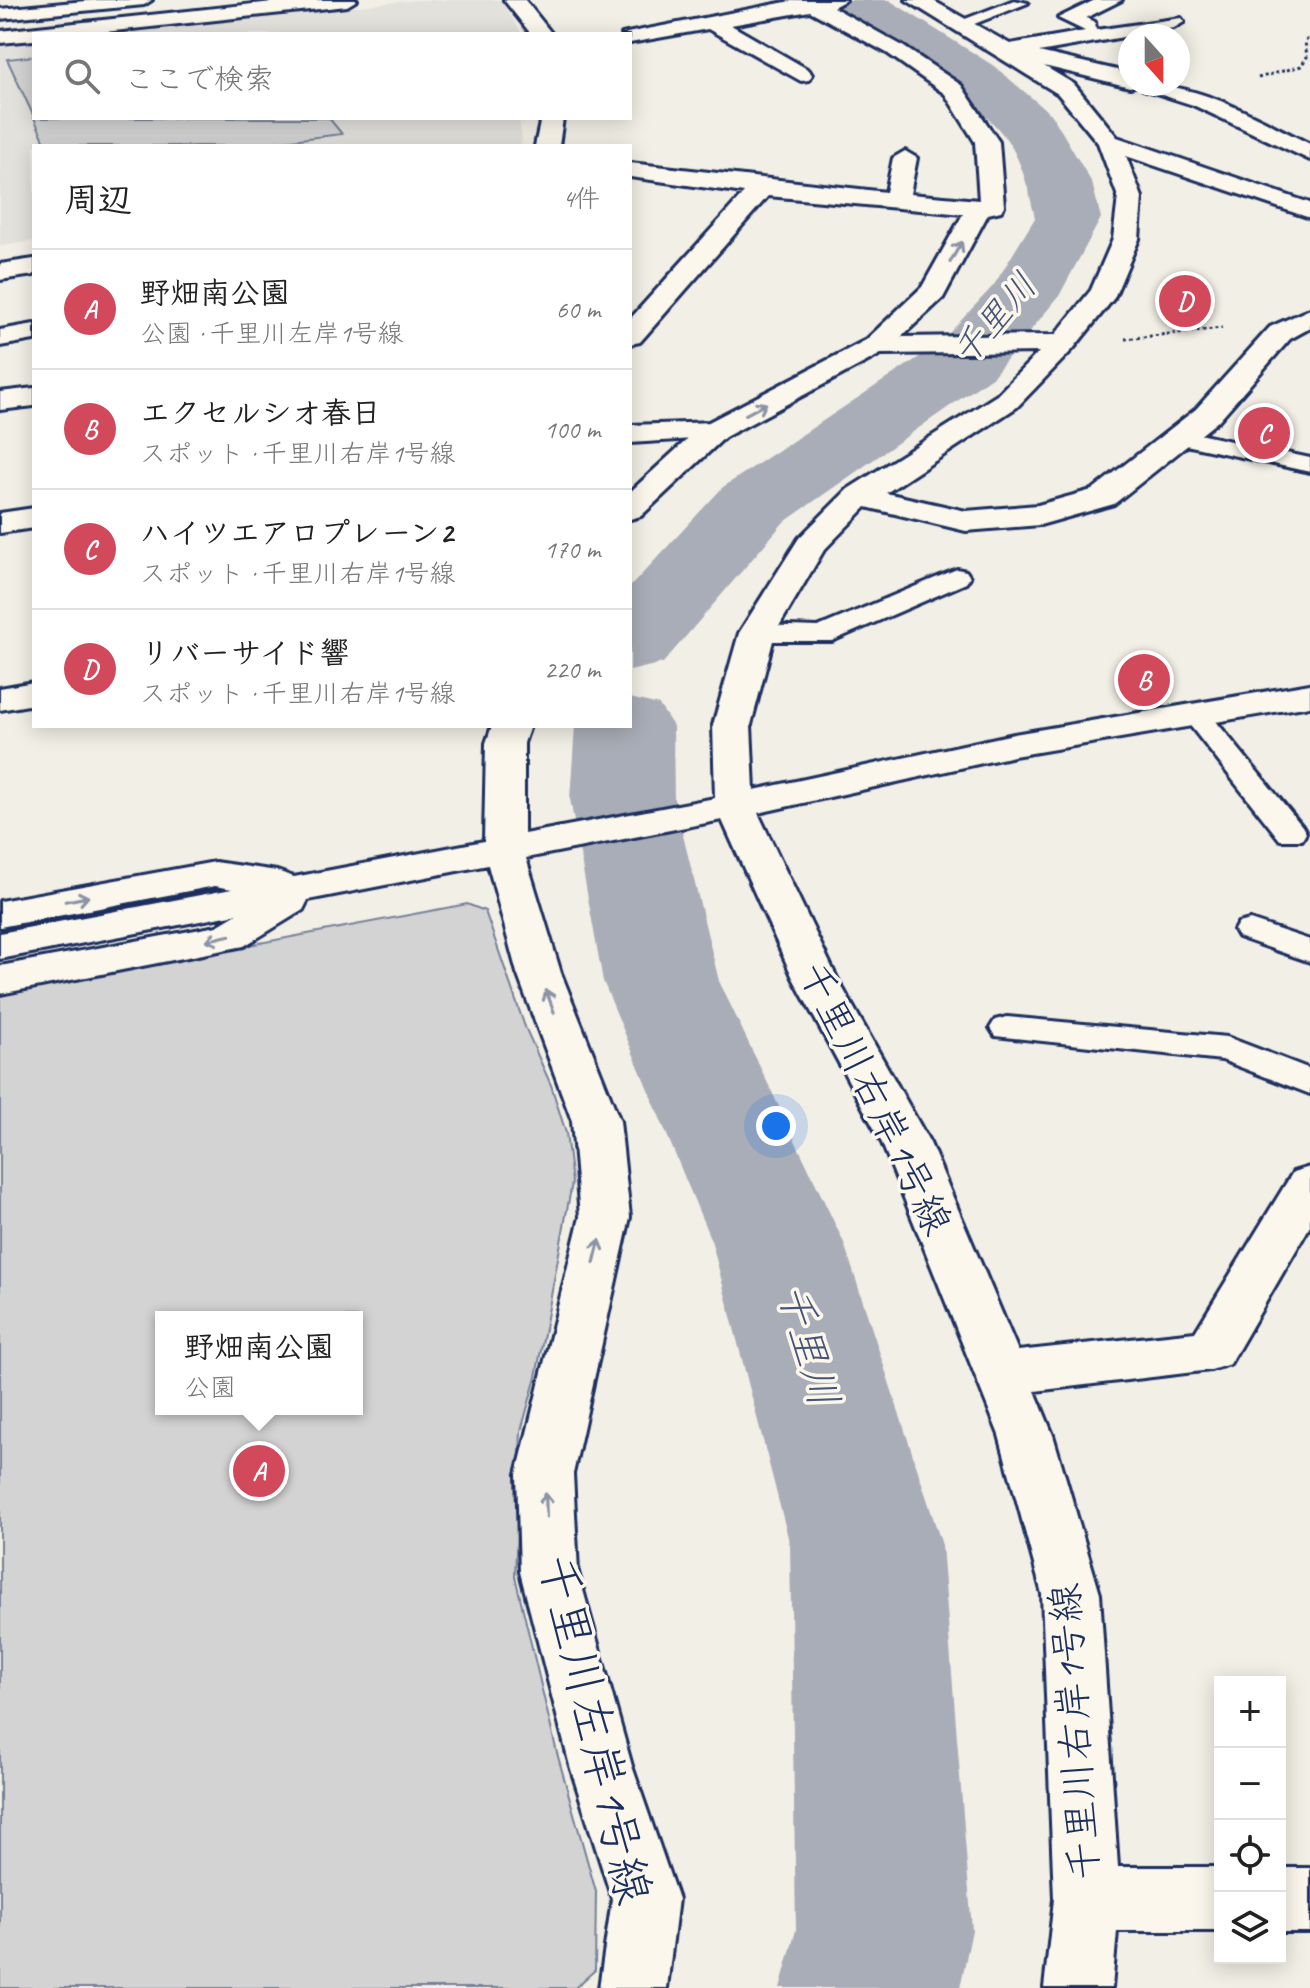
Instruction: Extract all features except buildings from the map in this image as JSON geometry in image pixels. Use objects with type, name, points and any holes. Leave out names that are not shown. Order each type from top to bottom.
[{"type":"street","points":[[47,32],[347,0]]},
{"type":"street","points":[[514,0],[540,32]]},
{"type":"street","points":[[632,37],[809,2],[840,0]]},
{"type":"street","name":"千里川右岸1号線","points":[[916,0],[963,23],[1066,89],[1109,142],[1130,197],[1126,239],[1104,292],[1063,343],[1007,401],[859,496],[811,545],[757,633],[732,725],[728,808],[815,978],[906,1143],[1026,1435],[1071,1594],[1087,1899],[1078,1988]]},
{"type":"street","points":[[1105,34],[1068,18],[1112,0]]},
{"type":"street","points":[[632,170],[762,188],[976,208],[992,206],[987,142],[953,90],[894,49],[809,2]]},
{"type":"street","points":[[711,22],[801,75]]},
{"type":"street","points":[[1009,51],[1174,22]]},
{"type":"street","points":[[0,37],[32,34]]},
{"type":"street","points":[[1009,51],[1118,77]]},
{"type":"street","points":[[1188,96],[1310,153]]},
{"type":"street","points":[[547,144],[552,120]]},
{"type":"street","points":[[1109,142],[1310,211]]},
{"type":"street","points":[[897,201],[905,158]]},
{"type":"street","points":[[632,334],[762,188]]},
{"type":"street","points":[[632,507],[714,431],[876,346],[933,292],[975,220],[976,208]]},
{"type":"street","points":[[0,254],[32,250]]},
{"type":"street","points":[[0,272],[32,267]]},
{"type":"street","points":[[859,496],[966,521],[1040,515],[1103,497],[1207,415],[1280,333],[1303,321]]},
{"type":"street","points":[[0,338],[32,332]]},
{"type":"street","points":[[876,346],[1063,343]]},
{"type":"street","points":[[0,401],[32,397]]},
{"type":"street","points":[[632,434],[714,431]]},
{"type":"street","points":[[0,523],[32,518]]},
{"type":"street","points":[[0,699],[32,693]]},
{"type":"street","points":[[0,946],[728,808],[1014,745],[1310,695]]},
{"type":"street","name":"千里川左岸1号線","points":[[510,728],[505,743],[518,848],[539,973],[596,1121],[605,1217],[545,1474],[549,1572],[601,1766],[645,1899],[633,1988]]},
{"type":"street","points":[[0,914],[215,874],[311,888]]},
{"type":"street","points":[[0,980],[229,937],[311,888]]},
{"type":"street","points":[[1000,1374],[1211,1350],[1310,1184]]},
{"type":"street","points":[[1087,1899],[1214,1899]]},
{"type":"street","points":[[1286,1900],[1310,1900]]},
{"type":"lane","points":[[0,14],[144,0]]},
{"type":"lane","points":[[963,23],[1020,3]]},
{"type":"lane","points":[[1180,437],[1310,465]]},
{"type":"lane","points":[[757,633],[822,635],[957,577]]},
{"type":"lane","points":[[1195,714],[1291,833]]},
{"type":"lane","points":[[1250,930],[1310,952]]},
{"type":"lane","points":[[1007,1028],[1227,1049],[1310,1082]]},
{"type":"path","points":[[1301,66],[1307,57],[1305,41],[1310,38]]},
{"type":"path","points":[[1201,100],[1301,66],[1310,67]]},
{"type":"path","points":[[1063,343],[1186,334],[1270,320],[1303,321]]},
{"type":"shaded area","points":[[416,0],[501,0],[521,32],[110,32]]},
{"type":"shaded area","points":[[32,40],[32,120],[519,120],[522,140],[521,144],[32,144],[32,241],[0,246],[0,44]]},
{"type":"shaded area","points":[[32,56],[32,113],[7,59]]},
{"type":"shaded area","points":[[35,120],[331,120],[342,134],[258,144],[46,144]]},
{"type":"shaded area","points":[[467,904],[485,911],[525,1027],[551,1085],[566,1133],[572,1183],[536,1377],[521,1431],[515,1576],[557,1753],[596,1892],[595,1970],[575,1988],[0,1988],[0,992]]},
{"type":"waterway","name":"千里川","points":[[632,641],[753,505],[966,360],[1023,296],[1068,218],[1060,183],[1031,128],[974,78],[853,0]]},
{"type":"waterway","name":"千里川","points":[[624,728],[622,799],[661,981],[778,1243],[866,1545],[884,1930],[870,1988]]},
{"type":"place","name":"リバーサイド響","points":[[1185,301]]},
{"type":"place","name":"ハイツエアロプレーン2","points":[[1264,433]]},
{"type":"place","name":"エクセルシオ春日","points":[[1144,680]]},
{"type":"place","name":"野畑南公園","points":[[259,1471]]}]
